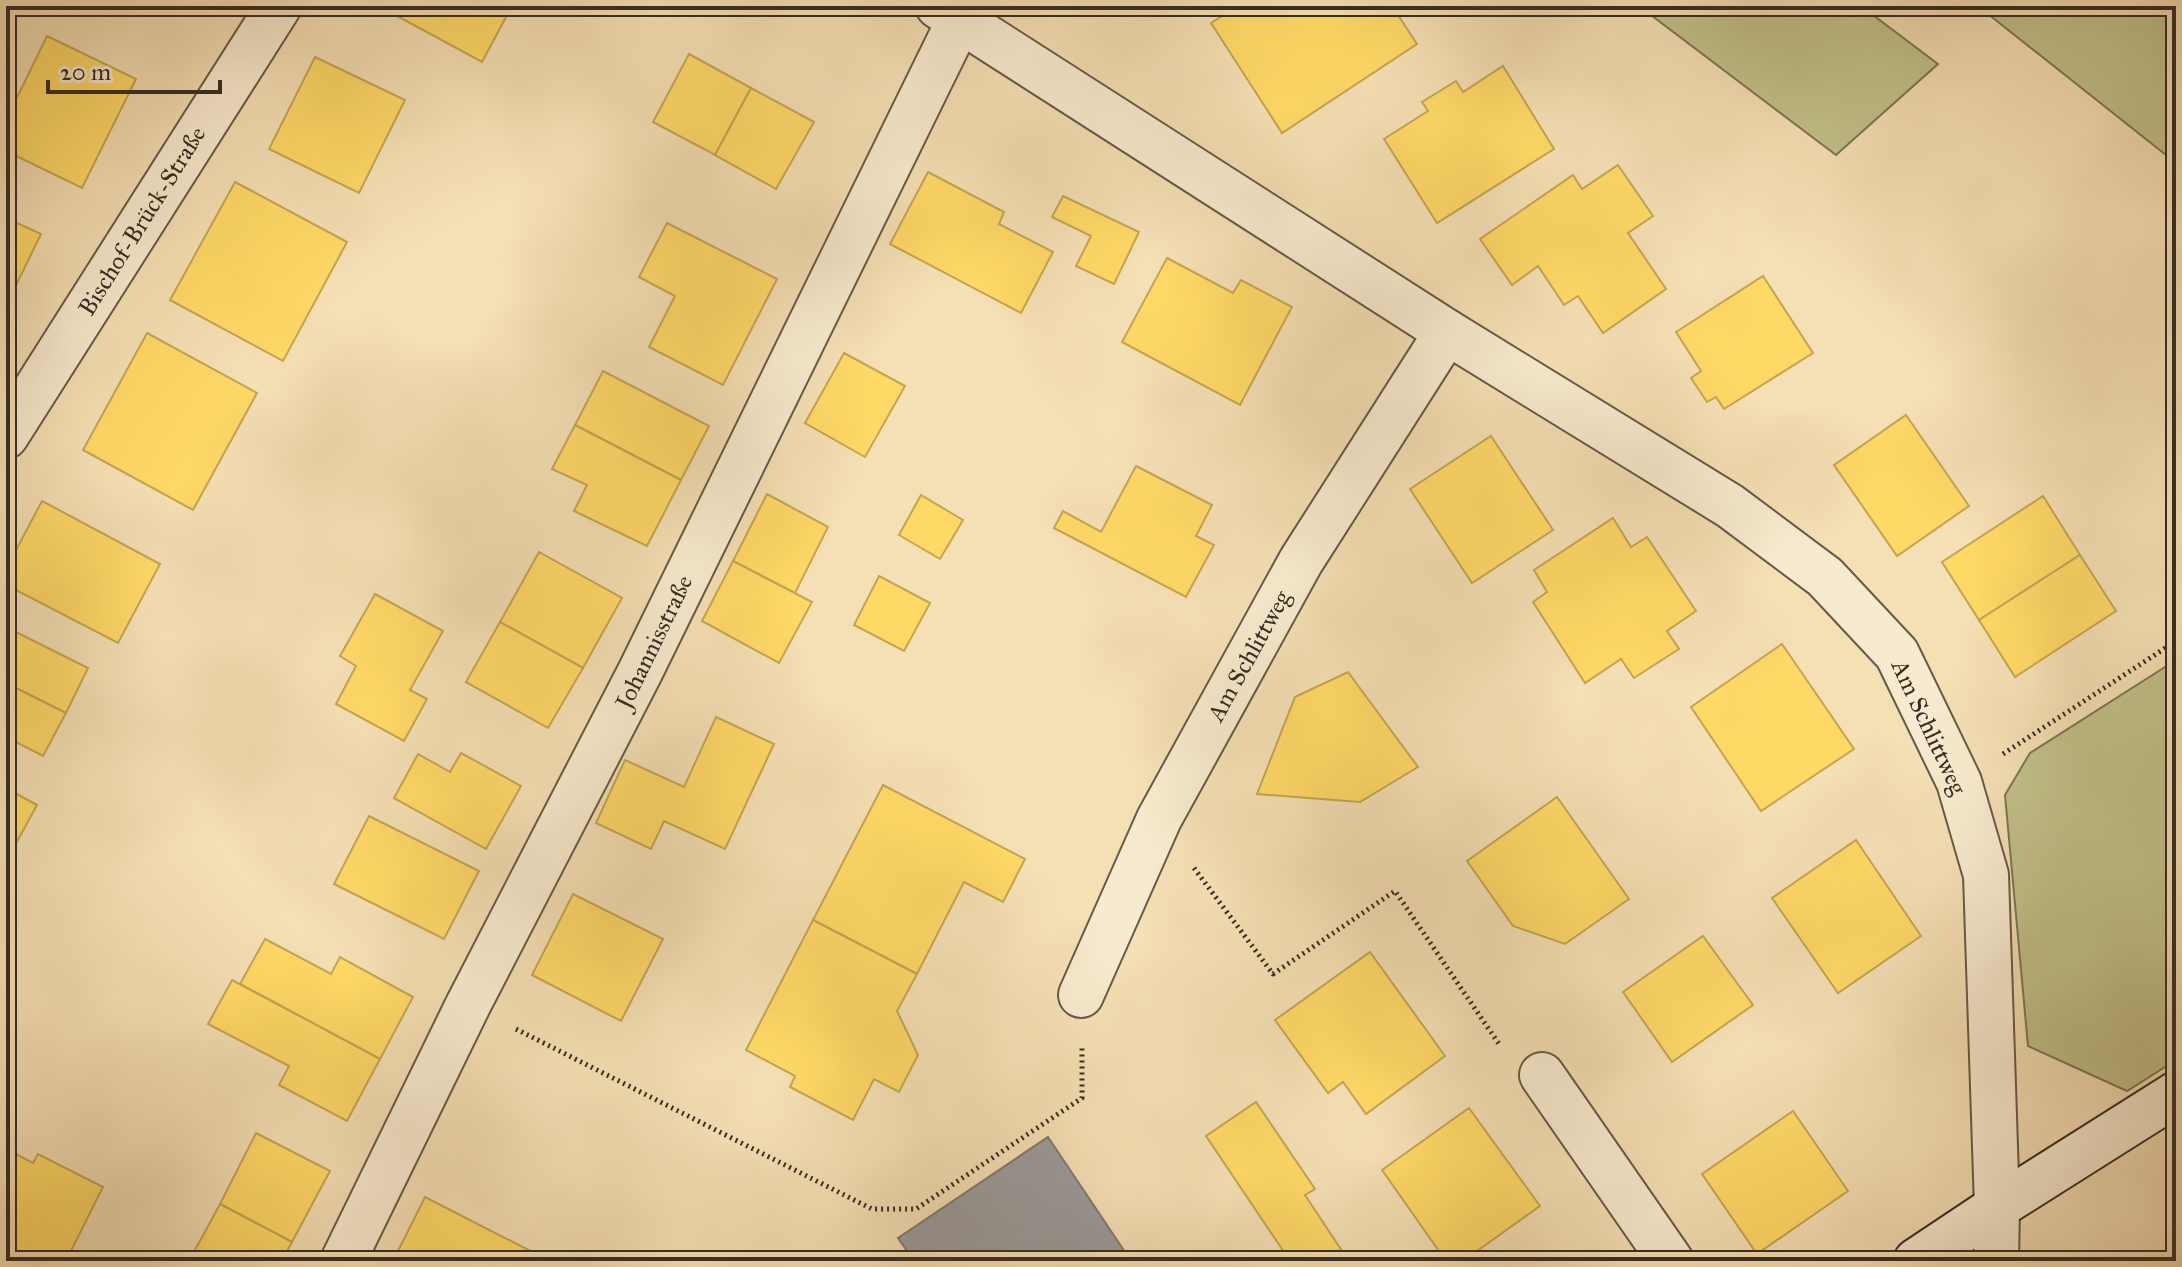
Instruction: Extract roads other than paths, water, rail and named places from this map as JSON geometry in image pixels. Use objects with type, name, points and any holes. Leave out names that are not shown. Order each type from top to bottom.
[{"type":"street","name":"Bischof-Brück-Straße","points":[[6,436],[279,6]]},
{"type":"street","name":"Am Schlittweg","points":[[949,13],[1447,332],[1730,506],[1825,577],[1897,654],[1959,782],[1986,875],[1996,1261]]},
{"type":"street","name":"Johannisstraße","points":[[343,1261],[468,1005],[647,658],[949,13]]},
{"type":"street","name":"Am Schlittweg","points":[[1081,995],[1159,819],[1301,561],[1447,332]]},
{"type":"street","points":[[1542,1075],[1671,1261]]},
{"type":"street","points":[[1916,1261],[2176,1094]]}]
